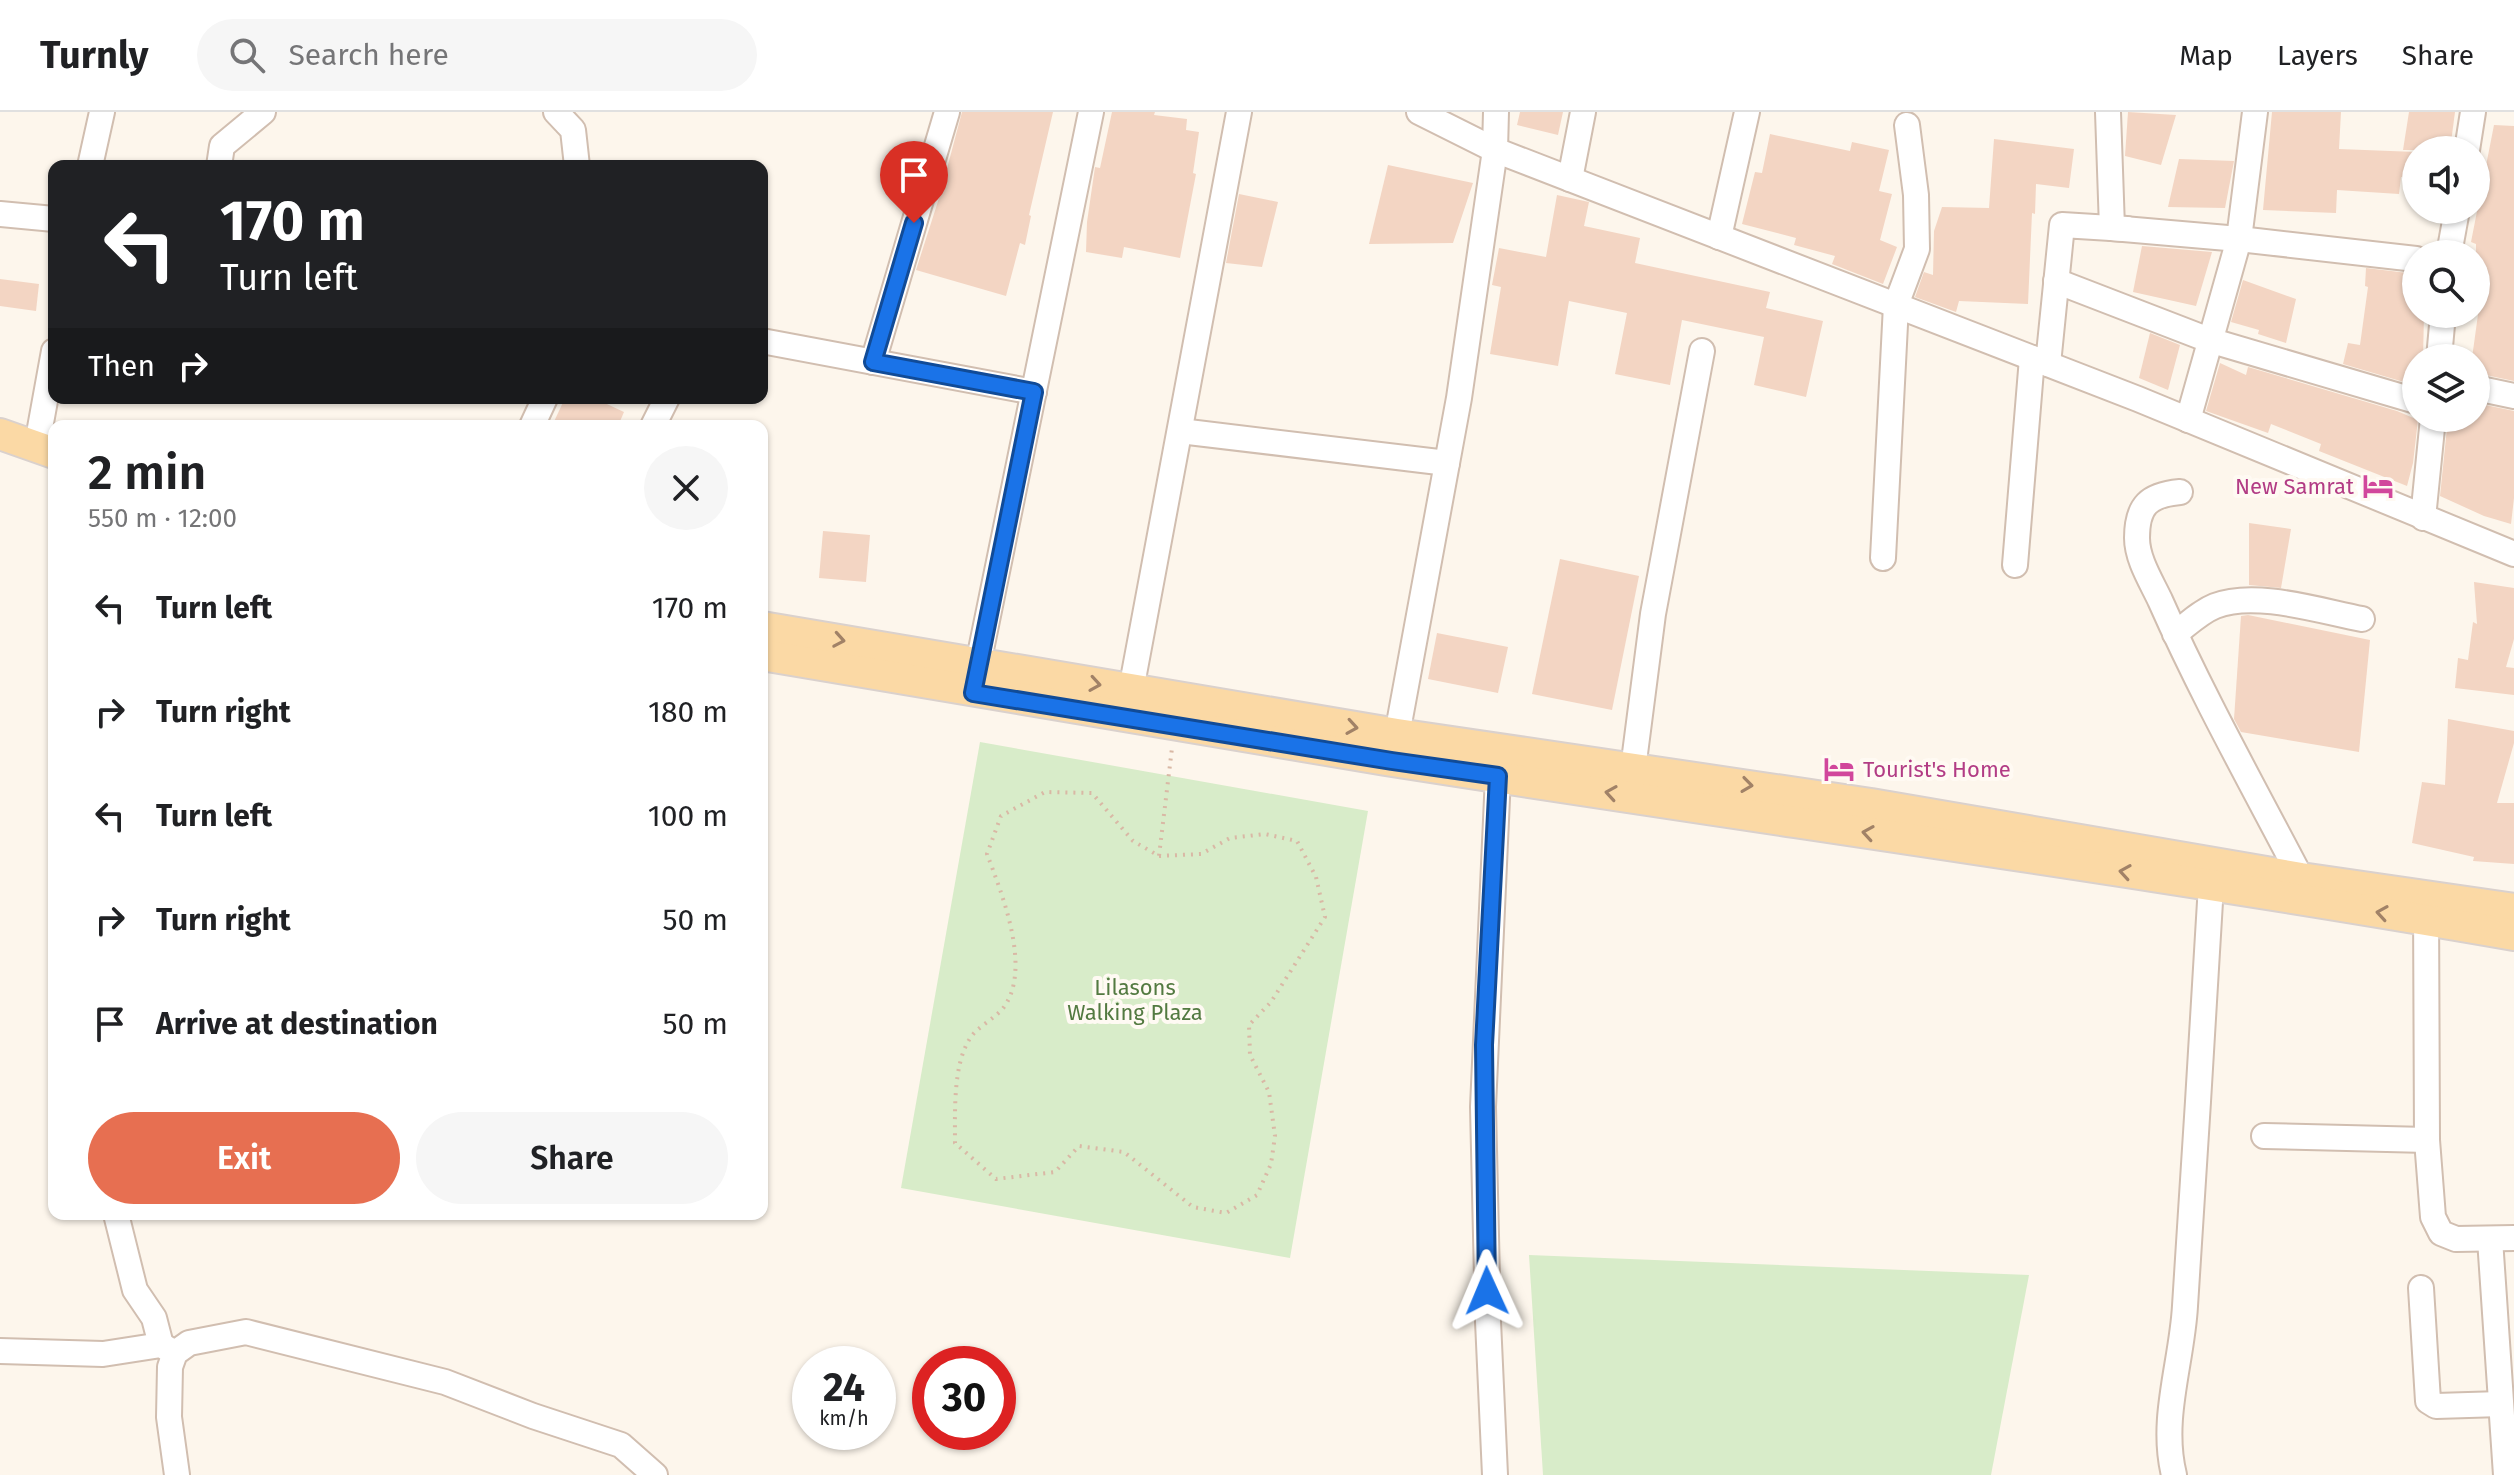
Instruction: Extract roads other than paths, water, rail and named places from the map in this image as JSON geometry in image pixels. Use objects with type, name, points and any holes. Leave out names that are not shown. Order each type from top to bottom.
[{"type":"main road","points":[[0,416],[48,438]]},
{"type":"main road","points":[[0,434],[48,438]]},
{"type":"main road","points":[[768,628],[1175,726],[1633,769],[1686,790]]},
{"type":"main road","points":[[768,656],[975,679],[1131,690],[1394,748],[1498,776],[1686,790],[1994,838],[2301,878],[2425,908],[2514,935]]},
{"type":"main road","points":[[1994,838],[2211,885],[2425,908],[2514,909]]},
{"type":"street","points":[[91,160],[102,112]]},
{"type":"street","points":[[220,160],[222,146],[263,112]]},
{"type":"street","points":[[556,112],[573,130],[569,160]]},
{"type":"street","points":[[873,362],[947,112]]},
{"type":"street","points":[[975,679],[1091,112]]},
{"type":"street","points":[[1131,690],[1239,112]]},
{"type":"street","points":[[1419,112],[1495,150],[2040,361],[2514,554]]},
{"type":"street","points":[[1394,748],[1447,463],[1495,150],[1496,112]]},
{"type":"street","points":[[1570,179],[1583,112]]},
{"type":"street","points":[[1719,237],[1747,112]]},
{"type":"street","points":[[2108,112],[2112,228],[2402,257]]},
{"type":"street","points":[[2188,420],[2239,239],[2255,112]]},
{"type":"street","points":[[2469,136],[2473,112]]},
{"type":"street","points":[[1883,558],[1896,305],[1917,249],[1916,195],[1907,125]]},
{"type":"street","points":[[0,214],[48,218]]},
{"type":"street","points":[[2015,565],[2040,361],[2056,281],[2062,225],[2127,229]]},
{"type":"street","points":[[2056,281],[2209,340],[2402,397]]},
{"type":"street","points":[[768,342],[1034,392]]},
{"type":"street","points":[[1633,769],[1653,614],[1702,351]]},
{"type":"street","points":[[2490,391],[2514,396]]},
{"type":"street","points":[[1180,431],[1447,463]]},
{"type":"street","points":[[2423,518],[2432,432]]},
{"type":"street","points":[[2180,492],[2161,494],[2142,509],[2136,541],[2138,552],[2175,634],[2301,878]]},
{"type":"street","points":[[2175,634],[2202,613],[2234,602],[2264,601],[2362,619]]},
{"type":"street","points":[[1495,1475],[1483,1107],[1498,776]]},
{"type":"street","points":[[2174,1475],[2171,1412],[2185,1309],[2211,885]]},
{"type":"street","points":[[2425,908],[2427,1140],[2433,1217],[2441,1233],[2456,1239],[2502,1238],[2501,1404],[2506,1475]]},
{"type":"street","points":[[2264,1136],[2427,1140]]},
{"type":"street","points":[[118,1220],[135,1290],[154,1318],[168,1349],[169,1417],[177,1475]]},
{"type":"street","points":[[2421,1288],[2428,1401],[2436,1406],[2501,1404]]},
{"type":"street","points":[[0,1351],[103,1354],[168,1349],[246,1332],[445,1382],[621,1445],[655,1475]]},
{"type":"place","name":"New Samrat","points":[[2378,486]]},
{"type":"place","name":"Tourist's Home","points":[[1839,769]]},
{"type":"park label","name":"Lilasons Walking Plaza","points":[[1135,1000]]}]
